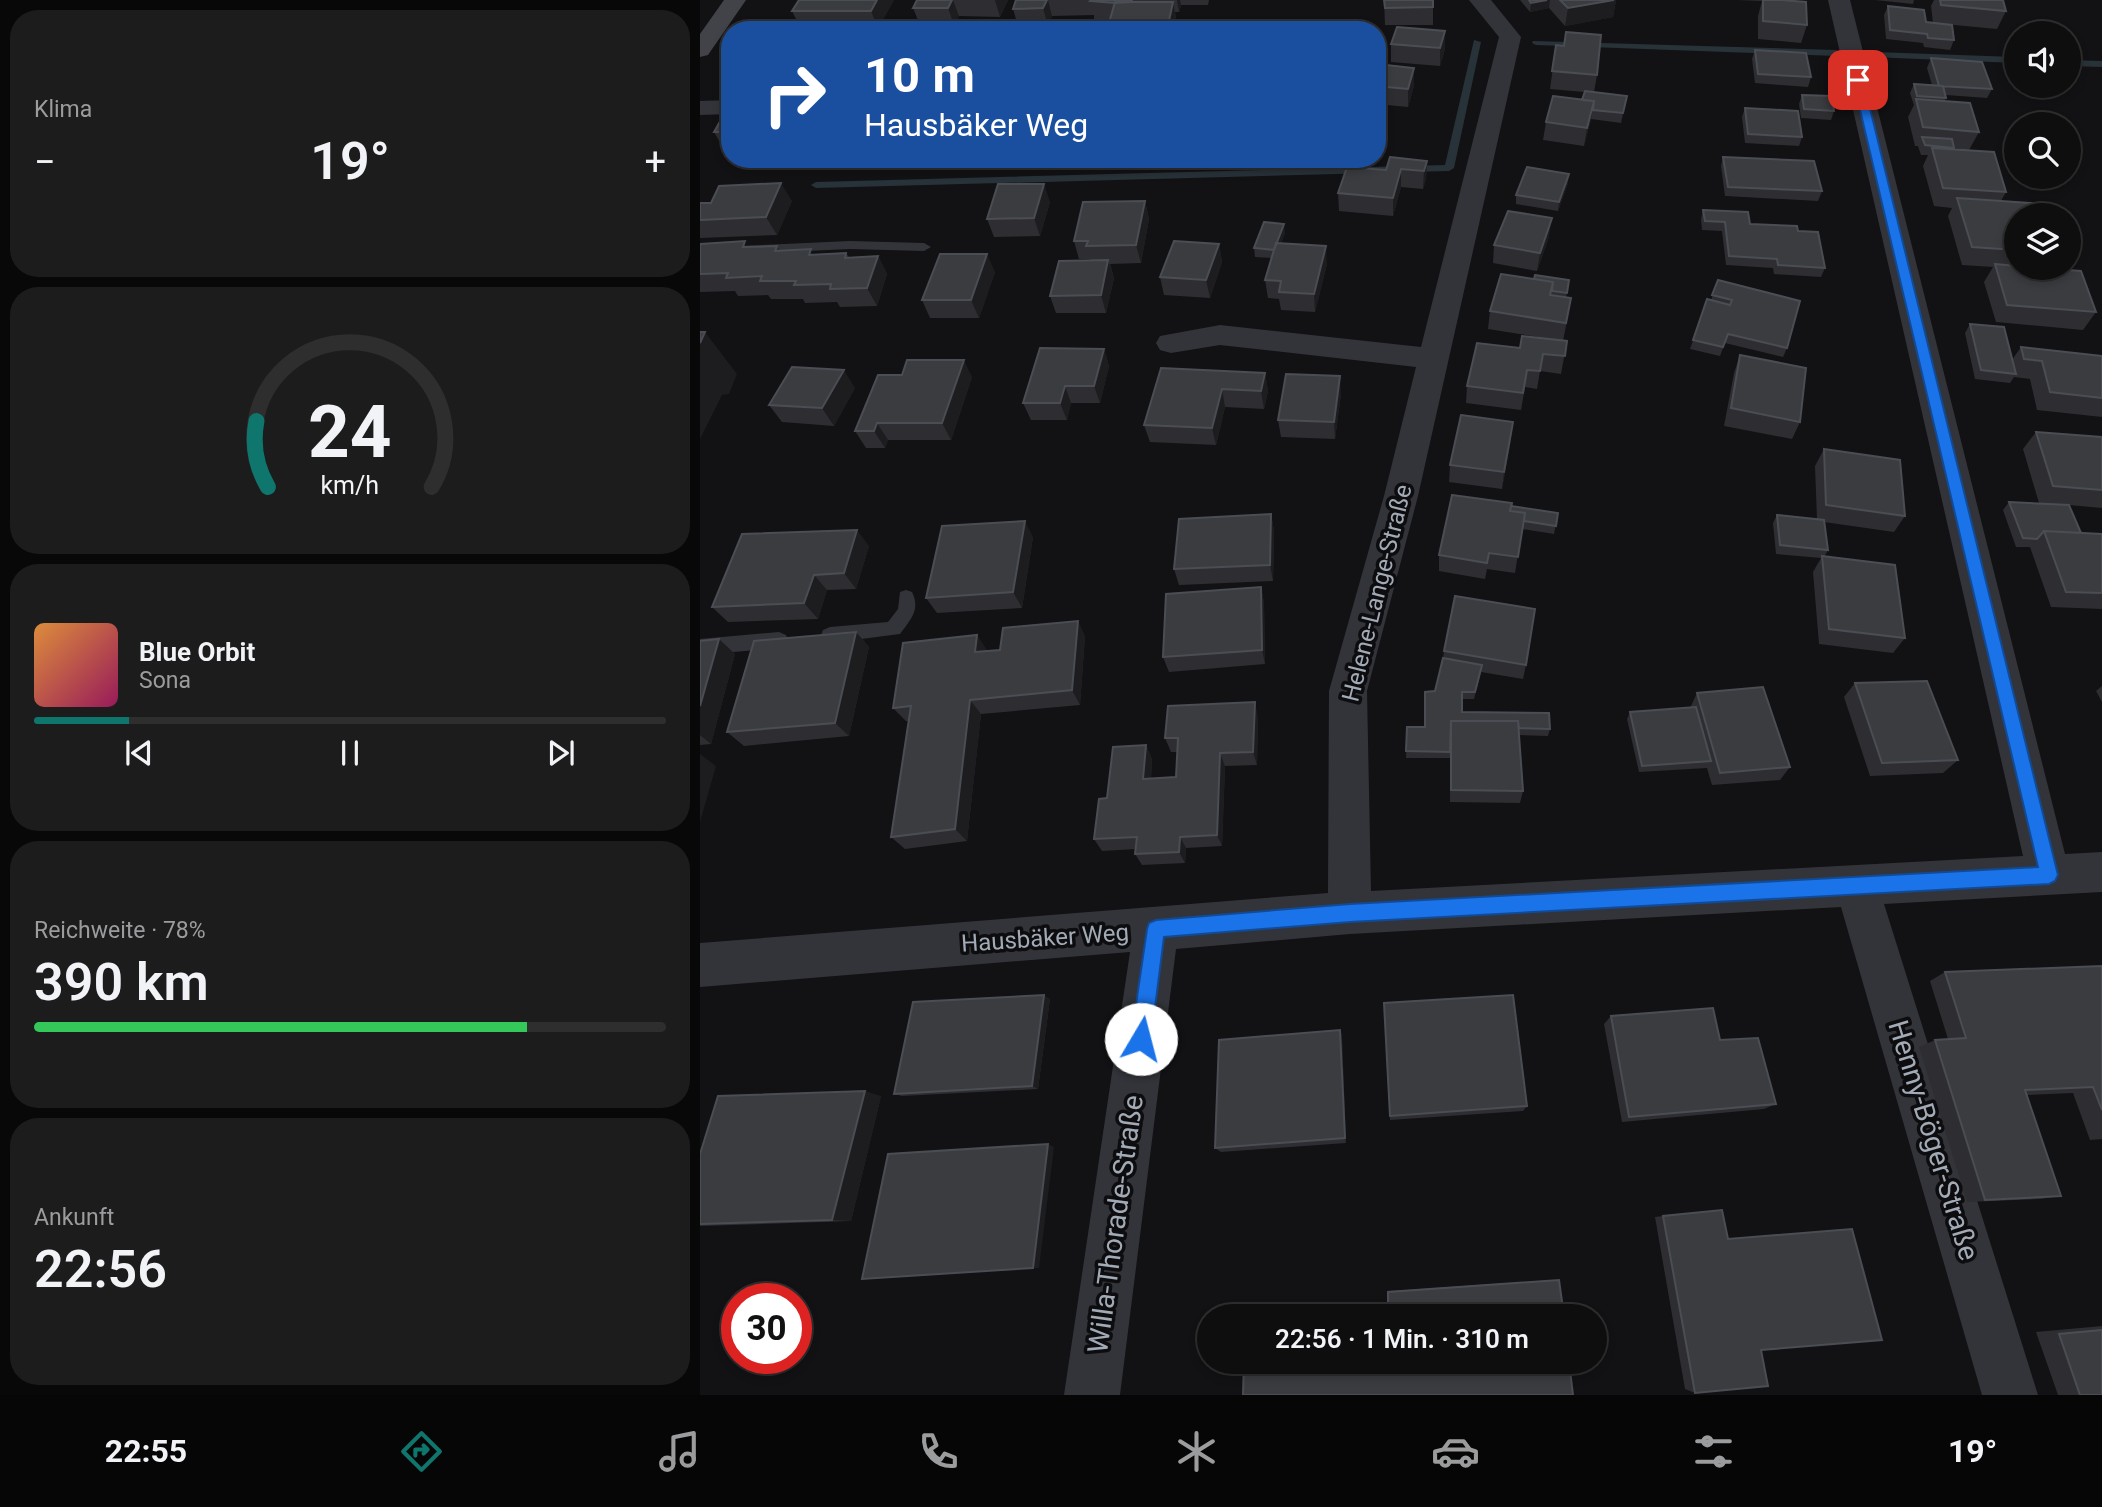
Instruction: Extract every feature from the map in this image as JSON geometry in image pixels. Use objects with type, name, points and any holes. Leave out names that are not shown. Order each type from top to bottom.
[{"type":"main road","points":[[700,50],[735,0]]},
{"type":"street","name":"Helene-Lange-Straße","points":[[1350,913],[1348,691],[1401,496],[1510,37],[1480,0]]},
{"type":"street","points":[[1839,0],[2049,875]]},
{"type":"street","points":[[700,108],[721,107]]},
{"type":"street","points":[[1171,343],[1220,335],[1433,359]]},
{"type":"street","name":"Hausbäker Weg","points":[[700,965],[1350,913],[2102,872]]},
{"type":"street","name":"Henny-Böger-Straße","points":[[1857,886],[2010,1395]]},
{"type":"street","name":"Willa-Thorade-Straße","points":[[1092,1395],[1156,929]]},
{"type":"lane","points":[[700,252],[850,245],[924,247]]},
{"type":"lane","points":[[700,647],[893,629],[908,610],[906,597]]},
{"type":"building","points":[[799,0],[877,0],[871,11],[792,11]]},
{"type":"building","points":[[917,0],[952,0],[948,8],[913,8]]},
{"type":"building","points":[[1016,0],[1047,0],[1043,8],[1013,9]]},
{"type":"building","points":[[1091,0],[1132,0],[1115,3]]},
{"type":"building","points":[[1384,0],[1433,0],[1433,7],[1385,8]]},
{"type":"building","points":[[1560,0],[1614,0],[1568,8]]},
{"type":"building","points":[[1763,0],[1806,2],[1807,25],[1763,21]]},
{"type":"building","points":[[1940,0],[2003,0],[2006,11],[1941,5]]},
{"type":"building","points":[[1115,2],[1173,2],[1169,21],[1110,21]]},
{"type":"building","points":[[1888,6],[1924,10],[1926,22],[1952,25],[1954,40],[1890,30]]},
{"type":"building","points":[[1397,27],[1445,31],[1440,48],[1391,44]]},
{"type":"building","points":[[1566,32],[1601,35],[1597,75],[1552,71],[1556,45],[1564,46]]},
{"type":"building","points":[[1755,50],[1806,53],[1811,77],[1758,74]]},
{"type":"building","points":[[1931,58],[1982,62],[1992,89],[1939,86]]},
{"type":"building","points":[[1386,65],[1414,68],[1408,89],[1386,87]]},
{"type":"building","points":[[1914,84],[1943,86],[1946,98],[1917,96]]},
{"type":"building","points":[[1585,91],[1627,96],[1623,113],[1593,110],[1594,101],[1582,100]]},
{"type":"building","points":[[1802,95],[1832,96],[1834,111],[1804,109]]},
{"type":"building","points":[[1553,96],[1594,101],[1587,128],[1546,122]]},
{"type":"building","points":[[1916,99],[1970,103],[1979,132],[1923,127]]},
{"type":"building","points":[[1745,108],[1798,111],[1802,137],[1748,134]]},
{"type":"building","points":[[721,120],[721,132],[714,132]]},
{"type":"building","points":[[1922,137],[1952,139],[1954,148],[1925,145]]},
{"type":"building","points":[[1932,148],[1994,152],[2006,192],[1943,188]]},
{"type":"building","points":[[1390,157],[1427,161],[1424,171],[1401,169],[1393,198],[1338,193],[1347,168],[1386,170]]},
{"type":"building","points":[[1723,157],[1814,161],[1822,191],[1728,187]]},
{"type":"building","points":[[1527,167],[1569,174],[1559,202],[1516,195]]},
{"type":"building","points":[[781,183],[766,217],[700,220],[700,203],[711,203],[719,186]]},
{"type":"building","points":[[998,184],[1044,184],[1034,218],[987,219]]},
{"type":"building","points":[[1957,198],[2030,203],[2004,203],[2004,249],[1972,247]]},
{"type":"building","points":[[1145,201],[1136,245],[1086,246],[1088,241],[1074,241],[1083,202]]},
{"type":"building","points":[[1703,210],[1748,212],[1750,224],[1797,226],[1798,231],[1818,232],[1825,268],[1778,265],[1777,259],[1729,256],[1725,222],[1705,221]]},
{"type":"building","points":[[1508,211],[1552,218],[1540,253],[1494,245]]},
{"type":"building","points":[[1264,222],[1284,224],[1274,250],[1254,248]]},
{"type":"building","points":[[745,241],[743,247],[777,246],[775,251],[811,249],[809,255],[846,253],[845,258],[878,256],[867,288],[830,289],[831,284],[794,285],[796,281],[760,281],[762,276],[726,278],[728,273],[700,274],[700,244]]},
{"type":"building","points":[[1174,241],[1219,244],[1206,280],[1160,277]]},
{"type":"building","points":[[1276,243],[1326,246],[1314,294],[1279,292],[1281,281],[1265,280]]},
{"type":"building","points":[[940,254],[987,254],[971,300],[922,300]]},
{"type":"building","points":[[1108,260],[1101,295],[1050,296],[1059,261]]},
{"type":"building","points":[[1995,264],[2004,265],[2004,280],[2081,280],[2081,271],[2096,312],[2007,305]]},
{"type":"building","points":[[1501,274],[1553,282],[1550,295],[1571,298],[1566,323],[1490,311]]},
{"type":"building","points":[[1535,275],[1569,280],[1567,293],[1552,291],[1553,282],[1534,279]]},
{"type":"building","points":[[1718,280],[1800,301],[1787,348],[1728,334],[1723,347],[1693,340],[1707,299],[1730,305],[1732,300],[1712,295]]},
{"type":"building","points":[[1970,324],[2004,327],[2016,374],[1981,370]]},
{"type":"building","points":[[1522,336],[1567,341],[1565,356],[1543,354],[1540,371],[1527,370],[1523,393],[1467,386],[1477,343],[1520,348]]},
{"type":"building","points":[[2021,347],[2102,356],[2102,398],[2050,392],[2042,361],[2024,359]]},
{"type":"building","points":[[1040,348],[1104,349],[1094,386],[1065,386],[1060,403],[1023,403]]},
{"type":"building","points":[[1740,355],[1806,368],[1800,422],[1731,408]]},
{"type":"building","points":[[907,360],[964,360],[942,423],[877,423],[874,431],[855,431],[878,375],[902,375]]},
{"type":"building","points":[[792,367],[844,370],[822,408],[769,405]]},
{"type":"building","points":[[1161,368],[1265,373],[1261,391],[1222,389],[1212,428],[1144,425]]},
{"type":"building","points":[[1286,374],[1340,376],[1334,422],[1278,420]]},
{"type":"building","points":[[1461,415],[1513,422],[1504,472],[1450,465]]},
{"type":"building","points":[[2036,432],[2102,437],[2102,490],[2053,486]]},
{"type":"building","points":[[1824,449],[1900,460],[1905,516],[1826,505]]},
{"type":"building","points":[[1452,495],[1512,503],[1510,511],[1525,513],[1518,557],[1489,553],[1487,563],[1439,555]]},
{"type":"building","points":[[2009,502],[2069,505],[2081,533],[2044,531],[2037,539],[2023,538]]},
{"type":"building","points":[[1511,506],[1558,513],[1556,526],[1524,521],[1525,513],[1510,511]]},
{"type":"building","points":[[1271,514],[1270,565],[1174,569],[1179,519]]},
{"type":"building","points":[[1777,515],[1824,520],[1828,550],[1780,545]]},
{"type":"building","points":[[1025,521],[1013,592],[926,598],[942,526]]},
{"type":"building","points":[[857,530],[844,573],[814,575],[804,603],[712,607],[742,534]]},
{"type":"building","points":[[2044,531],[2102,534],[2102,593],[2066,592]]},
{"type":"building","points":[[1822,556],[1895,565],[1905,638],[1829,629]]},
{"type":"building","points":[[1261,587],[1262,650],[1163,657],[1166,594]]},
{"type":"building","points":[[1455,596],[1535,609],[1526,665],[1444,651]]},
{"type":"building","points":[[1078,621],[1072,690],[970,700],[955,829],[891,837],[911,706],[893,708],[903,643],[977,635],[975,652],[1000,650],[1003,628]]},
{"type":"building","points":[[856,632],[835,723],[727,732],[754,641]]},
{"type":"building","points":[[719,639],[700,706],[700,641]]},
{"type":"building","points":[[1443,658],[1482,665],[1475,692],[1462,692],[1462,712],[1549,713],[1550,729],[1519,728],[1518,721],[1451,721],[1450,752],[1406,751],[1407,727],[1425,727],[1425,692],[1435,691]]},
{"type":"building","points":[[1927,681],[1958,760],[1882,763],[1855,683]]},
{"type":"building","points":[[1763,687],[1790,767],[1720,773],[1697,693]]},
{"type":"building","points":[[1255,702],[1253,752],[1220,753],[1217,835],[1180,837],[1179,852],[1135,854],[1137,837],[1094,839],[1099,799],[1107,798],[1113,747],[1146,745],[1143,779],[1176,777],[1178,738],[1165,738],[1168,706]]},
{"type":"building","points":[[1696,707],[1711,761],[1642,766],[1630,712]]},
{"type":"building","points":[[1451,721],[1518,721],[1523,791],[1451,790]]},
{"type":"building","points":[[2102,966],[2102,1110],[2093,1087],[2025,1090],[2061,1196],[1985,1200],[1935,1040],[1966,1038],[1945,972]]},
{"type":"building","points":[[1044,995],[1032,1086],[894,1094],[913,1002]]},
{"type":"building","points":[[1513,995],[1527,1106],[1390,1116],[1384,1003]]},
{"type":"building","points":[[1713,1008],[1720,1040],[1758,1038],[1776,1104],[1629,1117],[1611,1016]]},
{"type":"building","points":[[1340,1030],[1345,1138],[1215,1148],[1219,1040]]},
{"type":"building","points":[[865,1091],[832,1220],[700,1224],[700,1154],[718,1096]]},
{"type":"building","points":[[1048,1144],[1033,1268],[862,1279],[888,1154]]},
{"type":"building","points":[[1722,1210],[1728,1239],[1852,1229],[1882,1340],[1761,1350],[1768,1386],[1695,1393],[1663,1216]]},
{"type":"building","points":[[1559,1280],[1562,1304],[1388,1304],[1388,1292]]},
{"type":"building","points":[[2102,1330],[2102,1395],[2080,1395],[2059,1334]]},
{"type":"building","points":[[1244,1374],[1570,1374],[1573,1395],[1243,1395]]},
{"type":"waterway","points":[[816,185],[1449,168],[1477,42]]},
{"type":"waterway","points":[[1536,43],[1836,53]]},
{"type":"waterway","points":[[1874,55],[2004,60]]},
{"type":"waterway","points":[[2081,63],[2102,64]]},
{"type":"route","points":[[1141,1039],[1156,929],[1350,913],[2049,875],[1858,80]]}]
